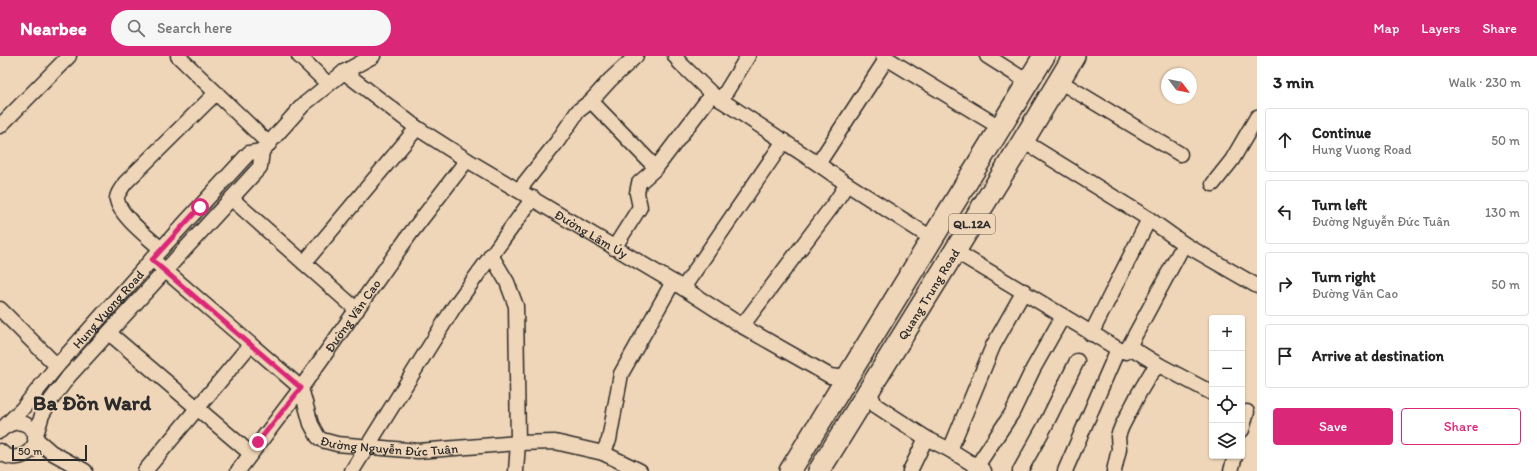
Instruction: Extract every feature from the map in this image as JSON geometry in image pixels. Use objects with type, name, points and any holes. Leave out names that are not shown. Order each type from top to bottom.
[{"type":"highway","name":"Quang Trung Road","points":[[790,471],[1044,56]]},
{"type":"highway","name":"Quang Trung Road","points":[[819,471],[1074,56]]},
{"type":"highway","points":[[1001,128],[1023,141]]},
{"type":"highway","points":[[848,378],[869,390]]},
{"type":"street","points":[[0,126],[69,56]]},
{"type":"street","points":[[178,56],[216,93],[265,147],[303,105],[344,72],[373,56]]},
{"type":"street","points":[[299,56],[328,84]]},
{"type":"street","points":[[520,190],[557,142],[578,111],[591,101],[610,80],[636,56]]},
{"type":"street","points":[[676,56],[680,63],[716,97],[933,239]]},
{"type":"street","points":[[614,248],[640,207],[636,193],[639,183],[656,168],[716,97],[748,56]]},
{"type":"street","points":[[987,56],[1028,82]]},
{"type":"street","points":[[818,164],[885,57],[1001,128]]},
{"type":"street","name":"Đường Lâm Úy","points":[[344,72],[417,128],[467,160],[520,190],[614,248],[678,285],[742,326],[830,376],[848,378]]},
{"type":"street","points":[[1060,81],[1180,154]]},
{"type":"street","points":[[216,93],[125,183],[118,195],[118,203],[123,212],[156,254],[164,272],[301,388]]},
{"type":"street","points":[[591,101],[656,168]]},
{"type":"street","points":[[1213,184],[1232,160],[1257,117]]},
{"type":"street","points":[[304,263],[417,128]]},
{"type":"street","points":[[1023,141],[1149,219],[1184,244],[1257,286]]},
{"type":"street","points":[[603,453],[609,440],[621,374],[678,285],[784,142]]},
{"type":"street","name":"Hung Vuong Road","points":[[25,471],[36,443],[35,438],[42,415],[51,400],[69,376],[260,167],[265,147]]},
{"type":"street","name":"Hung Vuong Road","points":[[0,431],[23,408],[57,366],[156,254],[249,153],[265,147]]},
{"type":"street","name":"Đường Văn Cao","points":[[238,471],[250,453],[301,388],[410,234],[467,160]]},
{"type":"street","points":[[742,326],[847,184]]},
{"type":"street","points":[[352,471],[454,306],[533,198]]},
{"type":"street","points":[[232,199],[357,310]]},
{"type":"street","points":[[1091,334],[1149,219]]},
{"type":"street","points":[[1065,471],[1124,348],[1163,283],[1184,244]]},
{"type":"street","points":[[955,251],[1024,291],[1091,334],[1124,348],[1209,391]]},
{"type":"street","points":[[491,255],[507,282],[516,306],[518,443],[516,471]]},
{"type":"street","points":[[950,450],[993,346],[1024,291]]},
{"type":"street","points":[[0,309],[57,366]]},
{"type":"street","points":[[869,390],[875,405],[926,438],[950,450],[980,469],[1012,413],[1033,369],[1063,316]]},
{"type":"street","points":[[109,333],[250,453]]},
{"type":"street","points":[[145,471],[250,345]]},
{"type":"street","points":[[1020,471],[1045,426],[1077,360]]},
{"type":"street","points":[[1114,471],[1119,449],[1118,436],[1120,431],[1139,393],[1151,373],[1158,365]]},
{"type":"street","name":"Đường Nguyễn Đức Tuân","points":[[301,388],[311,424],[318,437],[329,442],[418,451],[518,443],[555,442],[603,453],[640,471]]},
{"type":"street","points":[[1245,423],[1249,413]]},
{"type":"street","points":[[0,431],[11,423],[18,422],[29,427],[35,438],[51,452],[85,471]]},
{"type":"street","points":[[910,471],[926,438]]},
{"type":"street","points":[[4,460],[19,461],[39,451],[51,452]]},
{"type":"street","points":[[1231,471],[1234,459]]},
{"type":"district","name":"Ba Đồn Ward","points":[[92,402]]},
{"type":"route","points":[[200,207],[152,260],[164,272],[301,388],[258,442]]}]
